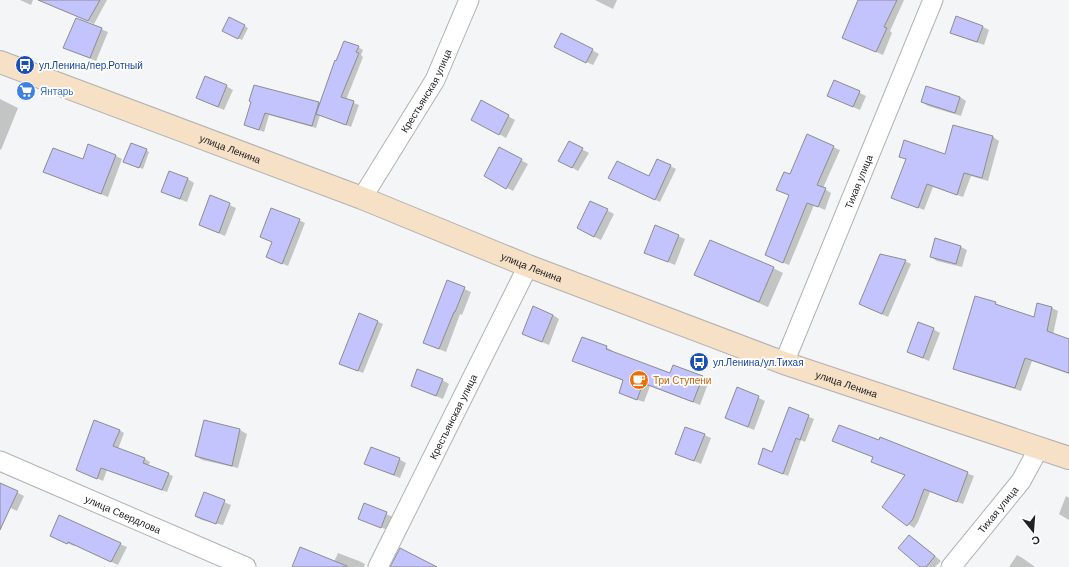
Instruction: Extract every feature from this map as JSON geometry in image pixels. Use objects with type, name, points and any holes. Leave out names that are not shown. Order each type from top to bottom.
[{"type":"main road","name":"улица Ленина","points":[[0,62],[362,198],[528,266],[784,363],[1069,458]]},
{"type":"street","name":"Крестьянская улица","points":[[362,198],[435,80],[469,0]]},
{"type":"street","name":"Тихая улица","points":[[784,363],[933,0]]},
{"type":"street","name":"Крестьянская улица","points":[[378,567],[528,266]]},
{"type":"street","name":"Тихая улица","points":[[951,567],[1021,481],[1039,448]]},
{"type":"street","name":"улица Свердлова","points":[[0,460],[246,567]]},
{"type":"building","points":[[38,0],[100,0],[88,21]]},
{"type":"building","points":[[858,0],[897,0],[884,27],[887,28],[876,52],[842,38]]},
{"type":"building","points":[[956,16],[983,26],[977,42],[950,33]]},
{"type":"building","points":[[229,17],[245,25],[238,39],[222,31]]},
{"type":"building","points":[[76,18],[102,28],[90,58],[63,48]]},
{"type":"building","points":[[561,33],[593,49],[586,63],[554,47]]},
{"type":"building","points":[[344,41],[359,46],[356,52],[359,53],[341,97],[354,101],[346,125],[316,114],[335,60],[336,61]]},
{"type":"building","points":[[205,76],[227,85],[218,107],[196,98]]},
{"type":"building","points":[[834,80],[860,91],[853,107],[827,96]]},
{"type":"building","points":[[254,85],[319,102],[312,126],[265,113],[259,130],[244,125],[251,102],[249,101]]},
{"type":"building","points":[[926,86],[960,97],[955,113],[921,102]]},
{"type":"building","points":[[481,100],[509,115],[499,135],[471,120]]},
{"type":"building","points":[[953,125],[993,136],[982,178],[964,173],[957,195],[927,184],[918,208],[891,198],[906,159],[899,157],[904,140],[945,154]]},
{"type":"building","points":[[807,134],[834,146],[817,185],[826,188],[818,207],[807,203],[783,263],[765,255],[789,195],[776,190],[784,172],[790,174]]},
{"type":"building","points":[[569,141],[583,148],[572,168],[558,161]]},
{"type":"building","points":[[131,143],[147,149],[139,168],[123,162]]},
{"type":"building","points":[[88,144],[116,155],[101,194],[43,172],[53,148],[83,159]]},
{"type":"building","points":[[499,147],[522,159],[506,189],[484,176]]},
{"type":"building","points":[[657,159],[671,165],[655,200],[608,178],[617,161],[649,176]]},
{"type":"building","points":[[169,171],[188,178],[180,199],[161,192]]},
{"type":"building","points":[[210,195],[230,203],[219,233],[199,225]]},
{"type":"building","points":[[590,201],[608,209],[594,237],[577,228]]},
{"type":"building","points":[[271,208],[300,219],[282,264],[266,257],[272,242],[260,237]]},
{"type":"building","points":[[655,225],[679,235],[668,262],[644,253]]},
{"type":"building","points":[[935,238],[961,246],[956,264],[930,257]]},
{"type":"building","points":[[710,240],[774,267],[759,302],[694,275]]},
{"type":"building","points":[[880,254],[906,260],[882,314],[859,304]]},
{"type":"building","points":[[447,280],[465,287],[439,349],[423,343]]},
{"type":"building","points":[[975,296],[996,302],[995,304],[1034,317],[1037,303],[1052,307],[1047,331],[1069,339],[1069,373],[1025,358],[1015,388],[953,369]]},
{"type":"building","points":[[533,306],[553,315],[542,342],[522,334]]},
{"type":"building","points":[[359,313],[378,321],[358,371],[339,364]]},
{"type":"building","points":[[918,322],[934,328],[923,358],[907,352]]},
{"type":"building","points":[[582,337],[607,346],[606,349],[670,373],[673,365],[703,376],[693,402],[643,383],[637,400],[619,393],[623,380],[572,361]]},
{"type":"building","points":[[417,369],[443,379],[436,396],[411,386]]},
{"type":"building","points":[[737,387],[759,396],[748,427],[725,418]]},
{"type":"building","points":[[789,407],[809,415],[800,440],[796,438],[783,474],[758,464],[763,448],[772,452]]},
{"type":"building","points":[[94,420],[120,430],[113,446],[145,458],[143,463],[169,473],[162,490],[101,468],[97,479],[76,470]]},
{"type":"building","points":[[204,420],[240,429],[232,466],[195,456]]},
{"type":"building","points":[[839,425],[879,440],[880,437],[968,472],[957,502],[924,489],[913,519],[907,526],[882,507],[905,475],[871,462],[873,457],[832,441]]},
{"type":"building","points":[[685,427],[705,434],[694,461],[675,454]]},
{"type":"building","points":[[371,447],[400,458],[394,475],[364,464]]},
{"type":"building","points":[[0,483],[18,491],[0,530]]},
{"type":"building","points":[[204,492],[225,500],[216,524],[195,516]]},
{"type":"building","points":[[364,503],[387,512],[381,528],[358,519]]},
{"type":"building","points":[[59,515],[121,543],[111,562],[68,542],[67,544],[50,536]]},
{"type":"building","points":[[909,535],[935,556],[926,567],[920,567],[898,548]]},
{"type":"building","points":[[300,547],[347,566],[347,567],[292,567]]},
{"type":"building","points":[[400,548],[437,567],[390,567]]},
{"type":"place","name":"ул.Ленина/пер.Ротный","points":[[25,65]]},
{"type":"place","name":"Янтарь","points":[[26,91]]},
{"type":"place","name":"ул.Ленина/ул.Тихая","points":[[699,362]]},
{"type":"place","name":"Три Ступени","points":[[639,380]]}]
